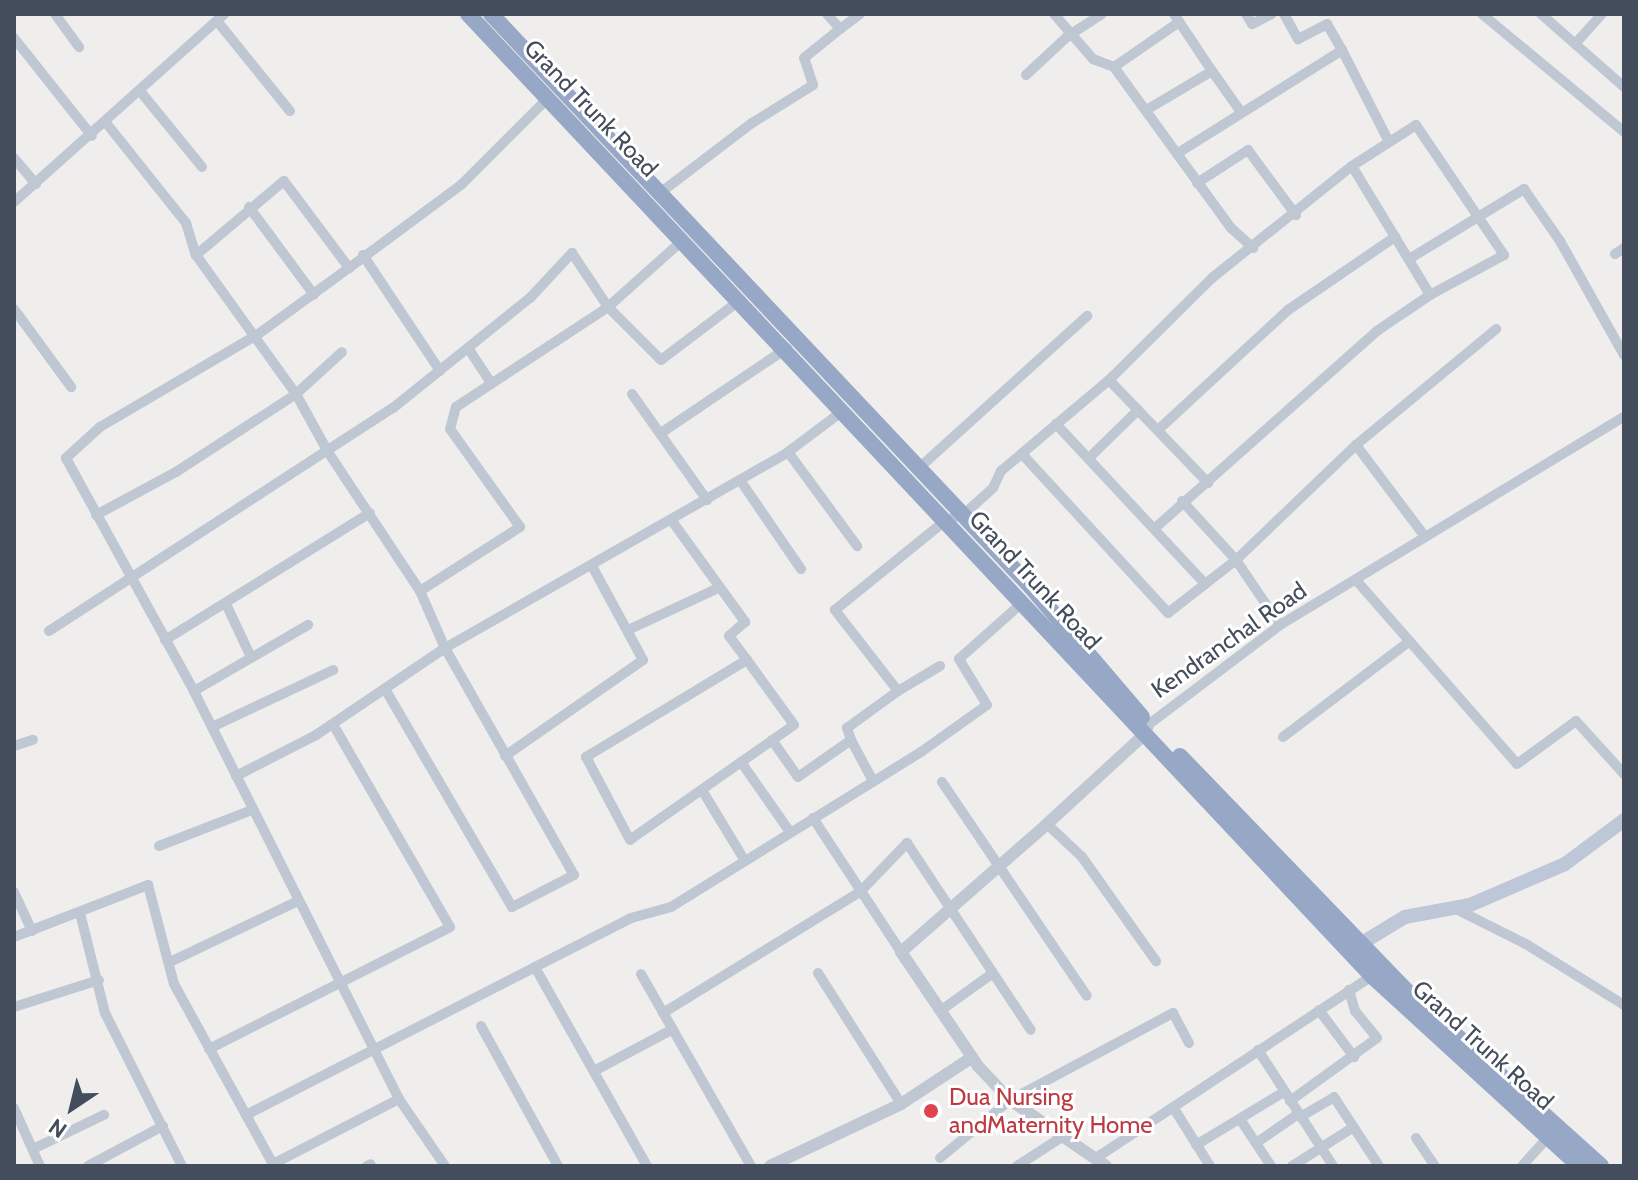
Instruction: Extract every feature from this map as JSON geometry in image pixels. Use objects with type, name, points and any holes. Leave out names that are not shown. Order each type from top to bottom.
[{"type":"highway","name":"Grand Trunk Road","points":[[468,14],[844,410],[1095,656],[1146,729],[1372,976],[1488,1087],[1554,1130],[1601,1166]]},
{"type":"highway","name":"Grand Trunk Road","points":[[491,14],[919,468],[954,518],[1023,602],[1408,992],[1554,1130],[1579,1166]]},
{"type":"main road","points":[[1362,943],[1405,917],[1456,909],[1565,864],[1624,822]]},
{"type":"street","points":[[55,14],[79,47]]},
{"type":"street","points":[[827,14],[840,29]]},
{"type":"street","points":[[660,193],[752,123],[813,85],[804,58],[860,14]]},
{"type":"street","points":[[1054,14],[1068,36],[1093,59],[1114,67],[1148,109],[1231,228],[1253,248]]},
{"type":"street","points":[[1026,75],[1068,36],[1102,14]]},
{"type":"street","points":[[1246,14],[1252,24],[1272,14]]},
{"type":"street","points":[[1284,14],[1298,39],[1327,24],[1389,142]]},
{"type":"street","points":[[1482,14],[1624,132]]},
{"type":"street","points":[[1541,14],[1624,87]]},
{"type":"street","points":[[1575,44],[1602,14]]},
{"type":"street","points":[[14,202],[107,124],[220,17],[290,111]]},
{"type":"street","points":[[1114,67],[1176,18],[1241,112]]},
{"type":"street","points":[[14,38],[92,136]]},
{"type":"street","points":[[1178,153],[1342,50]]},
{"type":"street","points":[[1148,109],[1212,71]]},
{"type":"street","points":[[140,91],[202,167]]},
{"type":"street","points":[[445,1166],[399,1099],[296,902],[194,691],[66,458],[100,427],[257,335],[314,295],[363,255],[462,184],[548,98]]},
{"type":"street","points":[[107,124],[186,223],[196,255],[257,335],[296,394],[328,452],[420,591],[445,648],[574,875],[512,907],[385,689]]},
{"type":"street","points":[[898,691],[835,610],[954,518],[1022,454],[1109,380],[1212,278],[1296,215],[1352,166],[1416,125],[1504,255],[1430,295],[1377,331],[1155,528]]},
{"type":"street","points":[[1197,183],[1248,150],[1296,215]]},
{"type":"street","points":[[14,158],[36,184]]},
{"type":"street","points":[[1352,166],[1430,295]]},
{"type":"street","points":[[196,255],[249,207],[284,181],[349,268]]},
{"type":"street","points":[[1409,259],[1476,213],[1524,189],[1560,241],[1624,355]]},
{"type":"street","points":[[249,207],[314,295]]},
{"type":"street","points":[[1158,430],[1288,310],[1395,237]]},
{"type":"street","points":[[420,591],[520,527],[450,429],[456,407],[608,307],[683,240]]},
{"type":"street","points":[[49,631],[328,452],[440,371],[530,298],[572,253],[608,307],[661,360],[740,300]]},
{"type":"street","points":[[363,255],[440,371]]},
{"type":"street","points":[[14,309],[71,387]]},
{"type":"street","points":[[919,468],[1087,316]]},
{"type":"street","points":[[1022,454],[1168,613],[1236,560],[1356,445],[1496,329]]},
{"type":"street","points":[[468,348],[491,383]]},
{"type":"street","points":[[661,433],[787,348]]},
{"type":"street","points":[[96,515],[176,472],[296,394],[342,352]]},
{"type":"street","points":[[1109,380],[1208,483]]},
{"type":"street","points":[[632,394],[707,500]]},
{"type":"street","points":[[236,776],[333,724],[445,648],[788,452],[844,410]]},
{"type":"street","points":[[1089,458],[1138,410]]},
{"type":"street","name":"Kendranchal Road","points":[[901,952],[1047,824],[1146,729],[1280,625],[1356,580],[1423,534],[1624,417]]},
{"type":"street","points":[[1056,424],[1205,584]]},
{"type":"street","points":[[1356,445],[1423,534]]},
{"type":"street","points":[[788,452],[857,546]]},
{"type":"street","points":[[740,480],[801,569]]},
{"type":"street","points":[[1182,501],[1236,560],[1280,625]]},
{"type":"street","points":[[165,640],[227,606],[370,513]]},
{"type":"street","points":[[672,521],[745,622],[729,636],[747,660],[794,725],[630,840],[586,757],[747,660]]},
{"type":"street","points":[[505,756],[643,660],[592,566]]},
{"type":"street","points":[[1356,580],[1517,764],[1576,721],[1624,774]]},
{"type":"street","points":[[628,630],[718,588]]},
{"type":"street","points":[[246,1115],[631,918],[671,907],[873,781],[987,705],[959,659],[1023,602]]},
{"type":"street","points":[[227,606],[250,655]]},
{"type":"street","points":[[194,691],[250,655],[308,625]]},
{"type":"street","points":[[1283,737],[1410,641]]},
{"type":"street","points":[[873,781],[847,728],[898,691],[940,666]]},
{"type":"street","points":[[212,727],[333,670]]},
{"type":"street","points":[[209,1049],[450,927],[333,724]]},
{"type":"street","points":[[14,746],[33,740]]},
{"type":"street","points":[[772,740],[798,777],[851,740]]},
{"type":"street","points":[[741,762],[790,832]]},
{"type":"street","points":[[942,782],[1087,996]]},
{"type":"street","points":[[702,790],[745,861]]},
{"type":"street","points":[[159,846],[252,810]]},
{"type":"street","points":[[813,818],[971,1058],[1010,1100],[1101,1162],[1173,1107],[1372,976]]},
{"type":"street","points":[[1047,824],[1082,857],[1156,961]]},
{"type":"street","points":[[663,1013],[860,892],[907,843],[1031,1030]]},
{"type":"street","points":[[14,937],[148,885],[174,984],[274,1165],[399,1099]]},
{"type":"street","points":[[14,892],[32,931]]},
{"type":"street","points":[[170,962],[296,902]]},
{"type":"street","points":[[1456,909],[1526,944],[1624,1005]]},
{"type":"street","points":[[80,913],[105,1013],[182,1166]]},
{"type":"street","points":[[535,967],[647,1166]]},
{"type":"street","points":[[818,973],[901,1104]]},
{"type":"street","points":[[940,1011],[993,973]]},
{"type":"street","points":[[641,974],[751,1166]]},
{"type":"street","points":[[14,1007],[99,980]]},
{"type":"street","points":[[1196,1145],[1354,1057],[1378,1034],[1355,1011],[1349,990]]},
{"type":"street","points":[[1319,1010],[1354,1057]]},
{"type":"street","points":[[940,1158],[1010,1100],[1173,1013],[1189,1043]]},
{"type":"street","points":[[481,1026],[558,1166]]},
{"type":"street","points":[[594,1071],[673,1029]]},
{"type":"street","points":[[1258,1050],[1333,1166]]},
{"type":"street","points":[[770,1166],[901,1104],[971,1058]]},
{"type":"street","points":[[1256,1143],[1334,1097],[1379,1166]]},
{"type":"street","points":[[1173,1107],[1210,1166]]},
{"type":"street","points":[[14,1108],[40,1166]]},
{"type":"street","points":[[33,1149],[104,1115]]},
{"type":"street","points":[[1240,1119],[1271,1166]]},
{"type":"street","points":[[88,1166],[163,1126]]},
{"type":"street","points":[[1292,1166],[1354,1127]]},
{"type":"street","points":[[1522,1166],[1554,1130]]},
{"type":"street","points":[[1017,1166],[1062,1137]]},
{"type":"street","points":[[1416,1138],[1435,1166]]},
{"type":"place","name":"Dua Nursing andMaternity Home","points":[[931,1111]]}]
